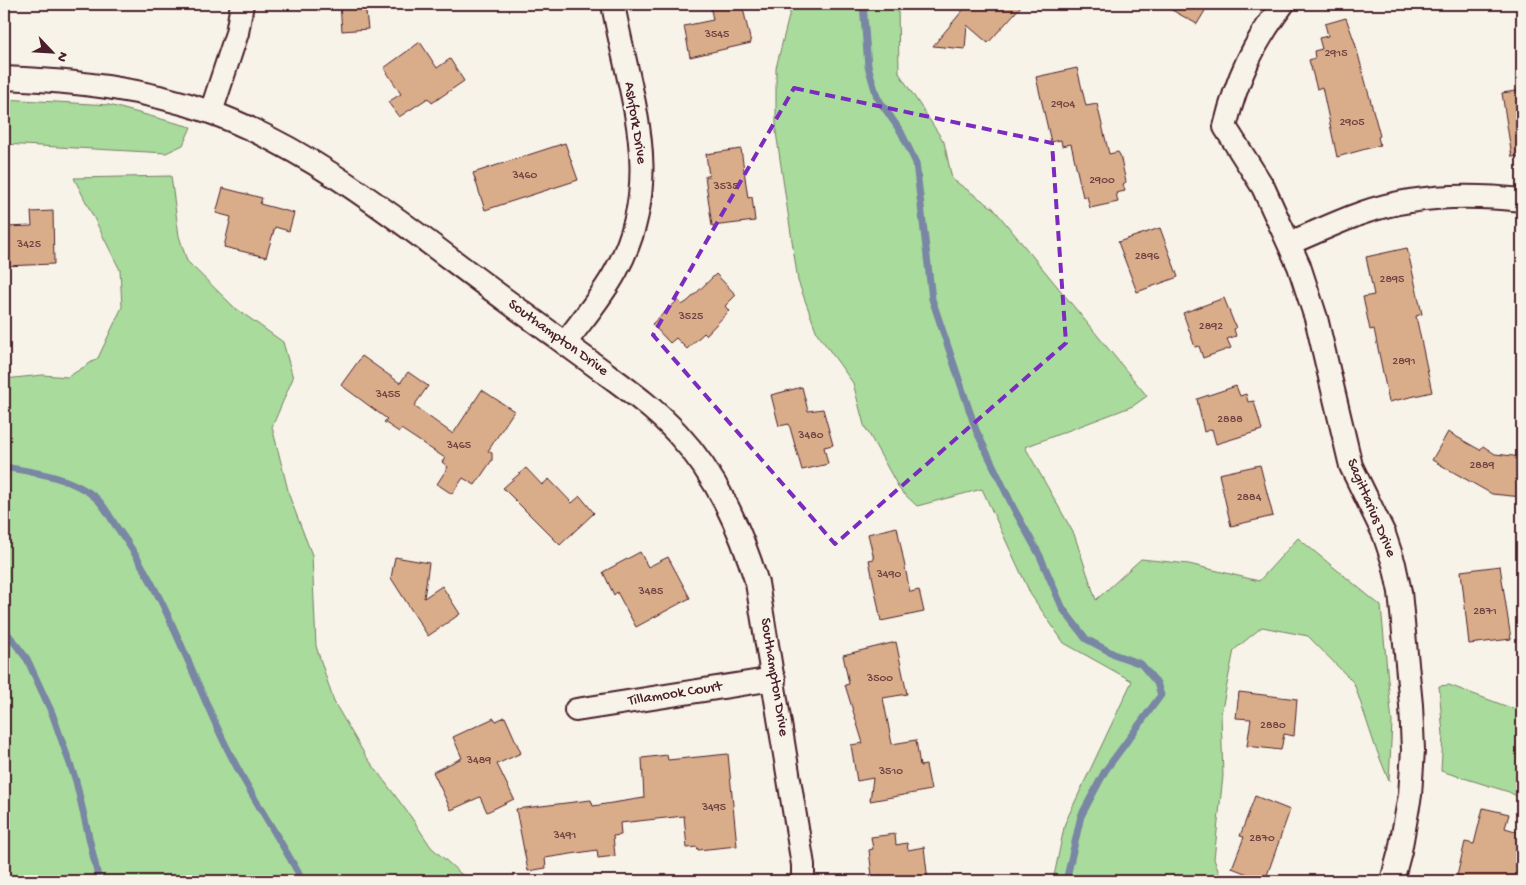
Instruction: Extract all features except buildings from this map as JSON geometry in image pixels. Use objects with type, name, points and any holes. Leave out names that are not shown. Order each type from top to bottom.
[{"type":"street","points":[[210,112],[237,33],[242,4]]},
{"type":"street","name":"Ashfork Drive","points":[[565,343],[616,272],[631,239],[640,206],[643,176],[642,146],[613,4]]},
{"type":"street","name":"Sagittarius Drive","points":[[1283,4],[1262,31],[1245,62],[1233,93],[1225,127],[1263,187],[1290,242],[1316,318],[1351,466],[1384,534],[1394,564],[1400,592],[1411,705],[1413,750],[1410,795],[1392,881]]},
{"type":"street","name":"Southampton Drive","points":[[4,78],[102,85],[158,96],[210,112],[271,138],[321,167],[565,343],[645,402],[677,433],[703,466],[720,493],[744,540],[758,583],[803,865],[803,881]]},
{"type":"street","points":[[1290,242],[1363,213],[1406,202],[1452,197],[1494,197],[1522,200]]},
{"type":"street","name":"Tillamook Court","points":[[576,710],[774,678]]},
{"type":"highlighted area","points":[[794,88],[1052,143],[1066,343],[835,544],[653,335]]},
{"type":"green space","points":[[792,4],[898,4],[899,73],[944,142],[952,179],[993,208],[1147,396],[1133,406],[1025,447],[1074,534],[1096,600],[1141,559],[1189,564],[1259,581],[1298,538],[1381,606],[1392,723],[1389,781],[1354,683],[1308,636],[1262,627],[1234,650],[1221,714],[1223,776],[1214,859],[1220,876],[1235,881],[1053,881],[1065,823],[1132,681],[1064,643],[1031,595],[982,489],[917,506],[900,490],[864,425],[853,383],[817,333],[798,281],[776,132],[776,68]]},
{"type":"green space","points":[[4,99],[109,105],[191,127],[183,145],[166,153],[4,144]]},
{"type":"green space","points":[[171,176],[179,236],[187,261],[234,307],[283,342],[293,378],[272,427],[290,498],[312,555],[316,646],[334,702],[365,755],[431,847],[469,881],[4,881],[4,379],[43,375],[68,377],[98,358],[122,307],[120,270],[74,178]]},
{"type":"green space","points":[[1449,685],[1522,712],[1522,799],[1509,792],[1441,771],[1443,735],[1439,686]]},
{"type":"waterway","points":[[863,4],[868,66],[877,97],[901,132],[916,163],[932,299],[976,430],[1014,509],[1040,556],[1063,609],[1086,639],[1116,655],[1141,664],[1157,683],[1161,695],[1105,771],[1081,816],[1066,881]]},
{"type":"waterway","points":[[4,467],[40,473],[64,480],[86,491],[96,498],[104,508],[147,574],[227,748],[299,874],[300,881]]},
{"type":"waterway","points":[[4,629],[27,659],[52,713],[76,781],[99,881]]}]
